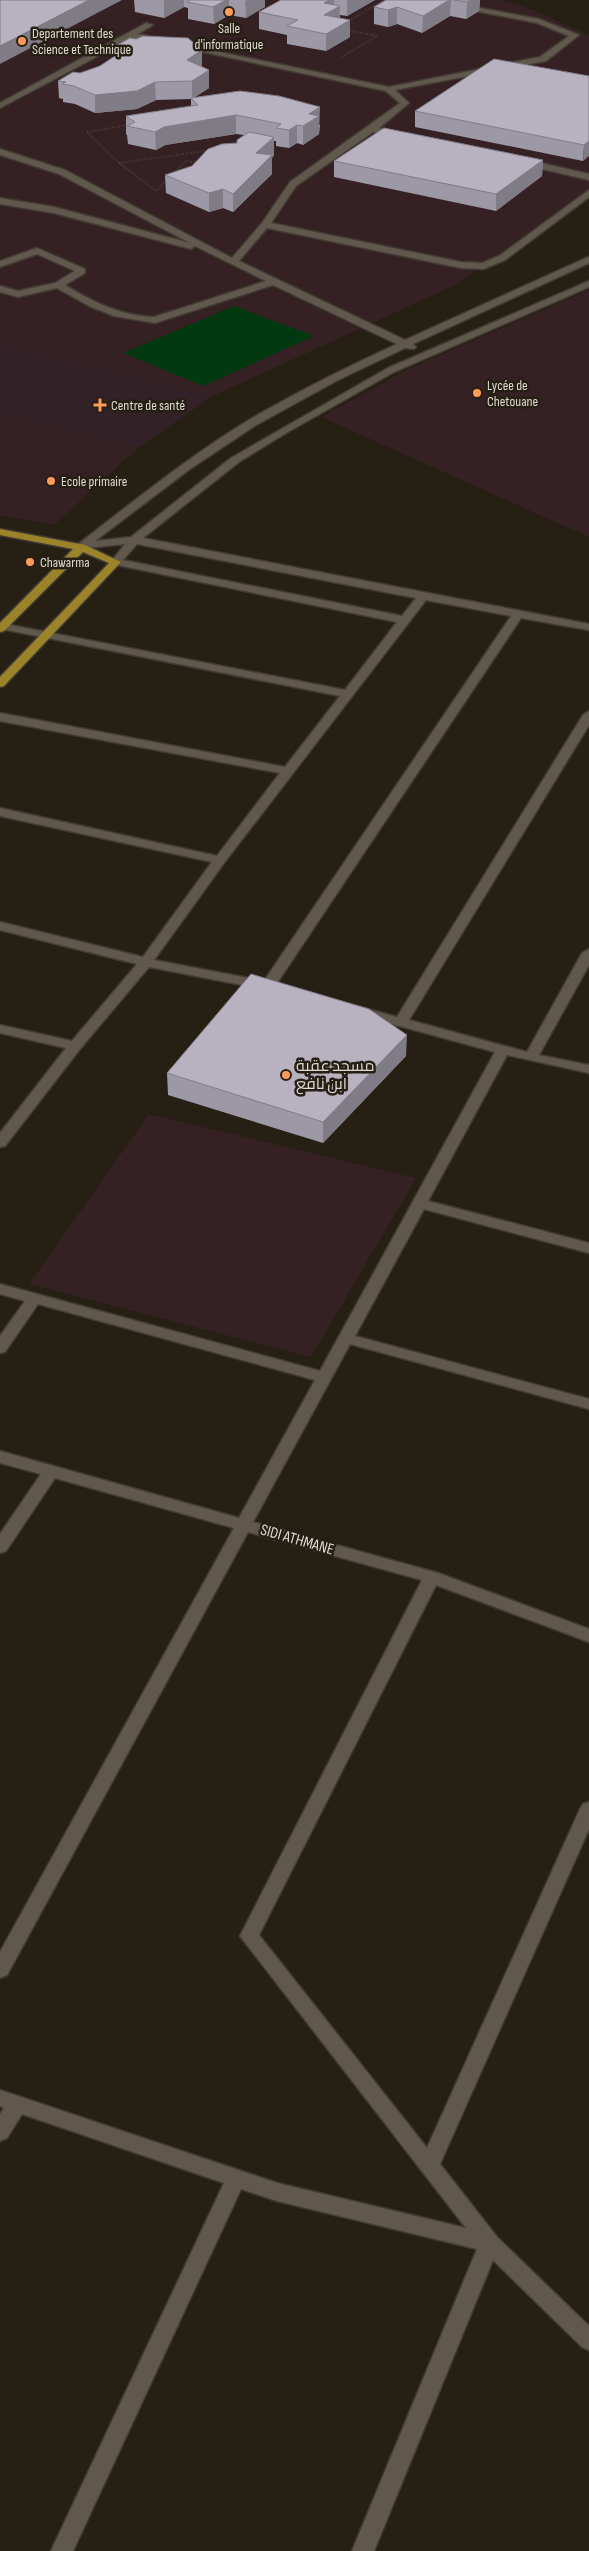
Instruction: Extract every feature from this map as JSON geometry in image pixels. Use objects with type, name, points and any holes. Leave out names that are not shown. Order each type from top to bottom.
[{"type":"main road","points":[[0,532],[81,547],[116,562],[0,684]]},
{"type":"main road","points":[[1,628],[81,547]]},
{"type":"street","points":[[178,45],[389,89],[543,59],[575,35],[539,21],[425,0]]},
{"type":"street","points":[[0,106],[149,25]]},
{"type":"street","points":[[131,35],[168,43]]},
{"type":"street","points":[[234,262],[265,225],[293,184],[405,103],[389,89]]},
{"type":"street","points":[[372,128],[410,137]]},
{"type":"street","points":[[0,152],[62,172],[234,262],[426,355]]},
{"type":"street","points":[[513,160],[589,177]]},
{"type":"street","points":[[265,225],[461,265],[483,266],[502,258],[589,193]]},
{"type":"street","points":[[0,201],[54,210],[184,245],[210,248]]},
{"type":"street","points":[[0,264],[37,251],[82,271],[58,285],[18,294],[0,289]]},
{"type":"street","points":[[81,547],[198,458],[252,423],[308,391],[405,344],[589,260]]},
{"type":"street","points":[[58,285],[122,317],[137,320],[154,320],[276,281]]},
{"type":"street","points":[[405,620],[116,562],[134,540],[236,460],[282,431],[391,370],[589,284]]},
{"type":"street","points":[[252,423],[282,431]]},
{"type":"street","points":[[81,547],[134,540],[589,627]]},
{"type":"street","points":[[0,1143],[75,1046],[146,962],[220,860],[423,596]]},
{"type":"street","points":[[0,926],[146,962],[273,987],[518,614]]},
{"type":"street","points":[[1,628],[48,634],[348,694]]},
{"type":"street","points":[[401,1022],[589,715]]},
{"type":"street","points":[[0,717],[288,771]]},
{"type":"street","points":[[0,812],[220,860]]},
{"type":"street","points":[[530,1057],[589,953]]},
{"type":"street","points":[[344,1006],[530,1057],[589,1069]]},
{"type":"street","points":[[0,1029],[75,1046]]},
{"type":"street","points":[[0,1970],[503,1050]]},
{"type":"street","points":[[419,1203],[589,1248]]},
{"type":"street","points":[[0,1289],[324,1377]]},
{"type":"street","points":[[0,1348],[34,1298]]},
{"type":"street","points":[[345,1338],[589,1404]]},
{"type":"street","name":"SIDI ATHMANE","points":[[0,1457],[432,1577],[589,1636]]},
{"type":"street","points":[[0,1547],[51,1471]]},
{"type":"street","points":[[432,1577],[249,1936],[490,2242],[589,2340]]},
{"type":"street","points":[[429,2166],[589,1809]]},
{"type":"street","points":[[0,2132],[8,2101],[278,2192],[490,2242]]},
{"type":"street","points":[[62,2551],[236,2178]]},
{"type":"street","points":[[363,2551],[490,2242]]},
{"type":"path","points":[[345,24],[384,0]]},
{"type":"path","points":[[316,73],[377,36],[345,30]]},
{"type":"path","points":[[119,163],[213,150],[215,159],[209,165],[186,161],[156,191],[119,163],[87,132],[135,124]]},
{"type":"shaded area","points":[[0,0],[500,0],[531,9],[589,35],[589,189],[455,285],[213,396],[0,345]]},
{"type":"shaded area","name":"Lycée de Chetouane","points":[[589,290],[589,537],[321,417],[408,369]]},
{"type":"shaded area","name":"Centre de santé","points":[[0,345],[213,396],[138,448],[0,413]]},
{"type":"shaded area","name":"Ecole primaire","points":[[0,413],[138,448],[54,525],[0,515]]},
{"type":"shaded area","points":[[149,1114],[416,1178],[311,1357],[29,1284]]},
{"type":"green space","points":[[234,306],[314,336],[203,386],[123,353]]},
{"type":"building","points":[[0,0],[89,0],[0,46]]},
{"type":"building","points":[[191,0],[226,0],[213,7],[187,2]]},
{"type":"building","points":[[281,0],[329,0],[324,3],[340,6],[324,15],[350,20],[326,34],[287,26],[298,20],[259,12]]},
{"type":"building","points":[[386,0],[449,0],[423,16],[397,7],[388,10],[374,7]]},
{"type":"building","points":[[454,0],[470,0],[467,2]]},
{"type":"building","points":[[143,36],[188,38],[202,50],[187,60],[209,70],[192,81],[155,82],[137,91],[95,95],[74,86],[62,84],[66,82],[58,81],[73,72],[80,73],[100,66],[121,52],[116,50],[121,48],[114,47],[130,38],[136,39]]},
{"type":"building","points":[[494,59],[589,76],[589,141],[584,145],[415,111]]},
{"type":"building","points":[[240,91],[279,96],[320,107],[309,114],[319,116],[303,126],[297,125],[289,130],[276,128],[281,124],[236,115],[164,127],[155,132],[127,126],[135,122],[126,116],[198,105],[191,98]]},
{"type":"building","points":[[384,128],[543,160],[496,194],[334,161]]},
{"type":"building","points":[[249,132],[274,137],[256,153],[272,155],[233,194],[223,189],[209,193],[165,175],[192,166],[208,149],[222,144],[237,143],[237,140]]},
{"type":"building","name":"مسجد عقبة ابن نافع","points":[[251,974],[369,1009],[407,1035],[323,1122],[167,1073]]},
{"type":"place","name":"Salle d'informatique","points":[[229,12]]},
{"type":"place","name":"Departement des Science et Technique","points":[[22,41]]},
{"type":"place","name":"Lycée de Chetouane","points":[[477,393]]},
{"type":"place","name":"Centre de santé","points":[[100,405]]},
{"type":"place","name":"Ecole primaire","points":[[51,481]]},
{"type":"place","name":"Chawarma","points":[[30,562]]},
{"type":"place","name":"مسجد عقبة ابن نافع","points":[[286,1075]]}]
